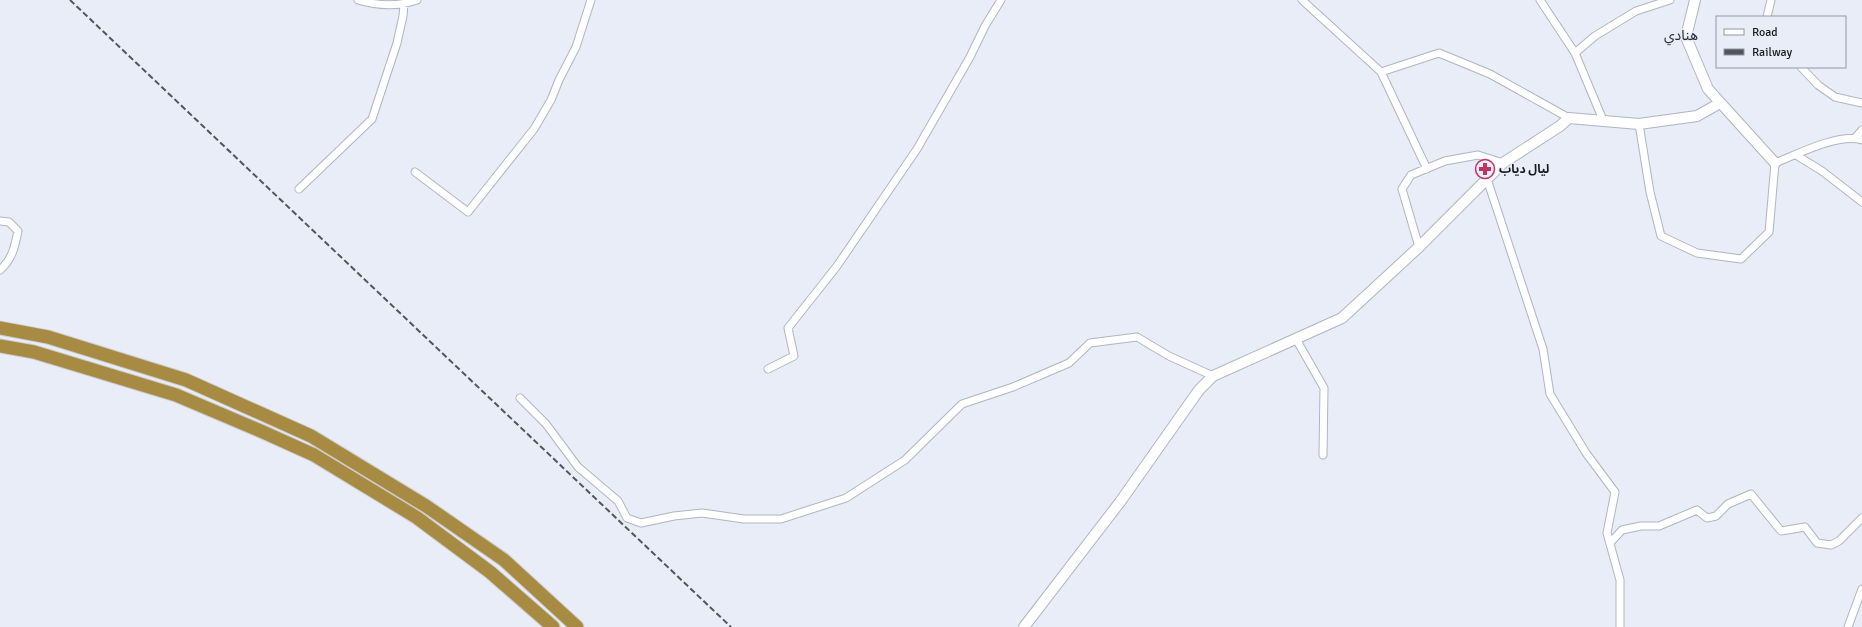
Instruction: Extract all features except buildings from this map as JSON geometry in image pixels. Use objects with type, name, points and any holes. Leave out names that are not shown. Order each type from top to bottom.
[{"type":"highway","points":[[0,328],[48,337],[186,380],[311,436],[426,506],[504,560],[577,627]]},
{"type":"highway","points":[[0,346],[34,352],[176,395],[314,455],[416,516],[490,572],[553,627]]},
{"type":"street","points":[[358,0],[380,5],[404,4],[417,0]]},
{"type":"street","points":[[415,172],[468,212],[534,130],[576,47],[591,0]]},
{"type":"street","points":[[768,369],[794,356],[788,328],[837,266],[917,149],[970,57],[985,26],[1002,0]]},
{"type":"street","points":[[1302,0],[1381,72],[1427,169]]},
{"type":"street","points":[[1540,0],[1576,53],[1603,120]]},
{"type":"street","points":[[1576,53],[1595,36],[1636,11],[1670,0]]},
{"type":"street","points":[[1639,124],[1650,192],[1661,236],[1698,253],[1741,259],[1769,232],[1775,163],[1708,89],[1686,37],[1695,0]]},
{"type":"street","points":[[1767,16],[1771,0]]},
{"type":"street","points":[[299,189],[372,119],[397,43],[404,16],[404,4]]},
{"type":"street","points":[[1381,72],[1439,53],[1490,74],[1569,118],[1639,124],[1697,116],[1720,103]]},
{"type":"street","points":[[1802,68],[1818,85],[1835,97],[1862,103]]},
{"type":"street","points":[[1024,627],[1120,502],[1199,390],[1213,376],[1342,318],[1419,247],[1503,163],[1560,126],[1569,118]]},
{"type":"street","points":[[1775,163],[1817,145],[1858,139],[1862,130]]},
{"type":"street","points":[[1419,247],[1402,189],[1411,175],[1445,162],[1478,155],[1503,163]]},
{"type":"street","points":[[1796,155],[1822,171],[1862,202]]},
{"type":"street","points":[[1486,179],[1543,349],[1550,394],[1586,453],[1615,492],[1607,533],[1620,580],[1620,627]]},
{"type":"street","points":[[0,221],[8,222],[18,231],[15,246],[8,264],[0,270]]},
{"type":"street","points":[[520,398],[546,424],[578,467],[618,501],[627,518],[641,523],[674,516],[702,513],[744,519],[781,519],[846,498],[905,460],[962,404],[1013,387],[1069,363],[1090,343],[1137,337],[1169,356],[1213,376]]},
{"type":"street","points":[[1296,339],[1324,388],[1323,454]]},
{"type":"street","points":[[1610,543],[1622,530],[1641,526],[1659,526],[1697,510],[1708,518],[1716,516],[1728,504],[1751,494],[1781,531],[1805,527],[1817,543],[1831,546],[1839,541],[1862,518]]},
{"type":"street","points":[[1848,627],[1862,589]]},
{"type":"railway","points":[[70,0],[731,627]]},
{"type":"place","name":"ليال دياب","points":[[1485,169]]},
{"type":"district","name":"هنادي","points":[[1681,35]]}]
